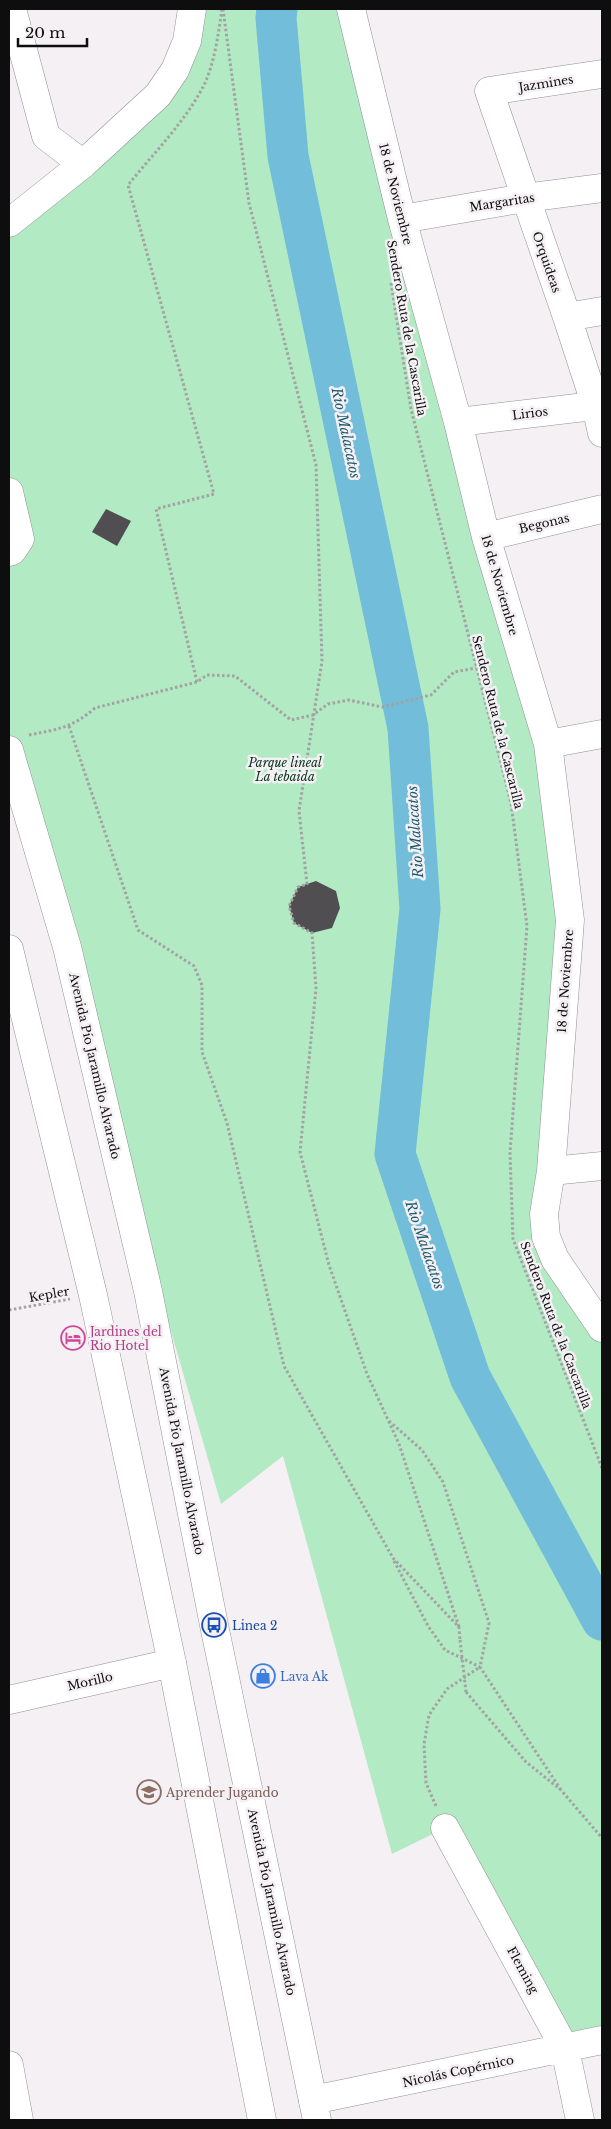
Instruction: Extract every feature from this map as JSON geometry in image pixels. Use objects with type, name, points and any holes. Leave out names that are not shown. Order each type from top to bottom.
[{"type":"street","points":[[12,9],[46,136],[83,164]]},
{"type":"street","points":[[9,223],[83,164],[158,95],[175,70],[187,41],[192,9]]},
{"type":"street","name":"18 de Noviembre","points":[[351,9],[402,218],[458,422],[486,537],[548,744],[570,920],[551,1171],[544,1214],[546,1237],[555,1259],[600,1320]]},
{"type":"street","name":"Jazmines","points":[[489,91],[602,74]]},
{"type":"street","name":"Orquideas","points":[[489,91],[566,317],[599,405],[602,433]]},
{"type":"street","name":"Margaritas","points":[[402,218],[525,198],[602,188]]},
{"type":"street","points":[[566,317],[602,311]]},
{"type":"street","name":"Lirios","points":[[458,422],[599,405]]},
{"type":"street","points":[[9,492],[20,539],[12,551],[9,552]]},
{"type":"street","name":"Begonas","points":[[486,537],[602,509]]},
{"type":"street","points":[[548,744],[602,734]]},
{"type":"street","name":"Avenida Pío Jaramillo Alvarado","points":[[17,743],[148,1291],[214,1625],[315,2110]]},
{"type":"street","points":[[9,949],[93,1295],[172,1663],[259,2120]]},
{"type":"street","points":[[551,1171],[602,1166]]},
{"type":"street","name":"Morillo","points":[[9,1700],[172,1663]]},
{"type":"street","name":"Fleming","points":[[445,1828],[566,2049],[580,2120]]},
{"type":"street","name":"Nicolás Copérnico","points":[[315,2110],[602,2040]]},
{"type":"street","points":[[9,2065],[19,2120]]},
{"type":"path","points":[[197,682],[156,509],[214,494],[128,184],[183,117],[203,86],[216,51],[222,9]]},
{"type":"path","points":[[222,9],[249,203],[316,465],[322,662],[299,811],[307,884],[298,887],[289,906],[294,923],[312,933],[316,988],[300,1152],[328,1265],[367,1374],[399,1444],[459,1627],[466,1692],[526,1762],[561,1790]]},
{"type":"path","name":"Sendero Ruta de la Cascarilla","points":[[390,278],[411,408],[511,803],[527,926],[510,1153],[513,1238],[602,1468]]},
{"type":"path","points":[[17,743],[69,726],[95,708],[197,682],[207,675],[235,676],[290,720],[313,715],[328,704],[349,700],[382,707],[431,695],[454,672],[476,668]]},
{"type":"path","points":[[69,726],[138,930],[194,966],[202,985],[202,1052],[227,1122],[284,1366],[393,1558],[428,1626],[445,1650],[480,1667],[561,1790],[602,1838]]},
{"type":"path","name":"Kepler","points":[[9,1310],[93,1295]]},
{"type":"path","points":[[388,1420],[422,1450],[443,1482],[489,1623],[480,1667],[447,1689],[430,1715],[424,1744],[426,1783],[445,1828]]},
{"type":"path","points":[[393,1558],[459,1627]]},
{"type":"green space","name":"Parque lineal La tebaida","points":[[192,9],[351,9],[548,744],[570,920],[544,1214],[602,1328],[602,2040],[565,2049],[445,1828],[392,1854],[283,1456],[221,1504],[101,1090],[9,750],[9,223],[158,95]]},
{"type":"building","points":[[106,509],[131,521],[117,546],[92,532]]},
{"type":"building","points":[[316,881],[336,891],[340,908],[332,928],[312,933],[294,923],[289,906],[298,887]]},
{"type":"waterway","name":"Rio Malacatos","points":[[277,9],[276,18],[288,156],[408,728],[420,909],[395,1154],[470,1377],[602,1620]]},
{"type":"place","name":"Jardines del Rio Hotel","points":[[73,1338]]},
{"type":"place","name":"Linea 2","points":[[214,1625]]},
{"type":"place","name":"Lava Ak","points":[[263,1676]]},
{"type":"place","name":"Aprender Jugando","points":[[149,1792]]}]
